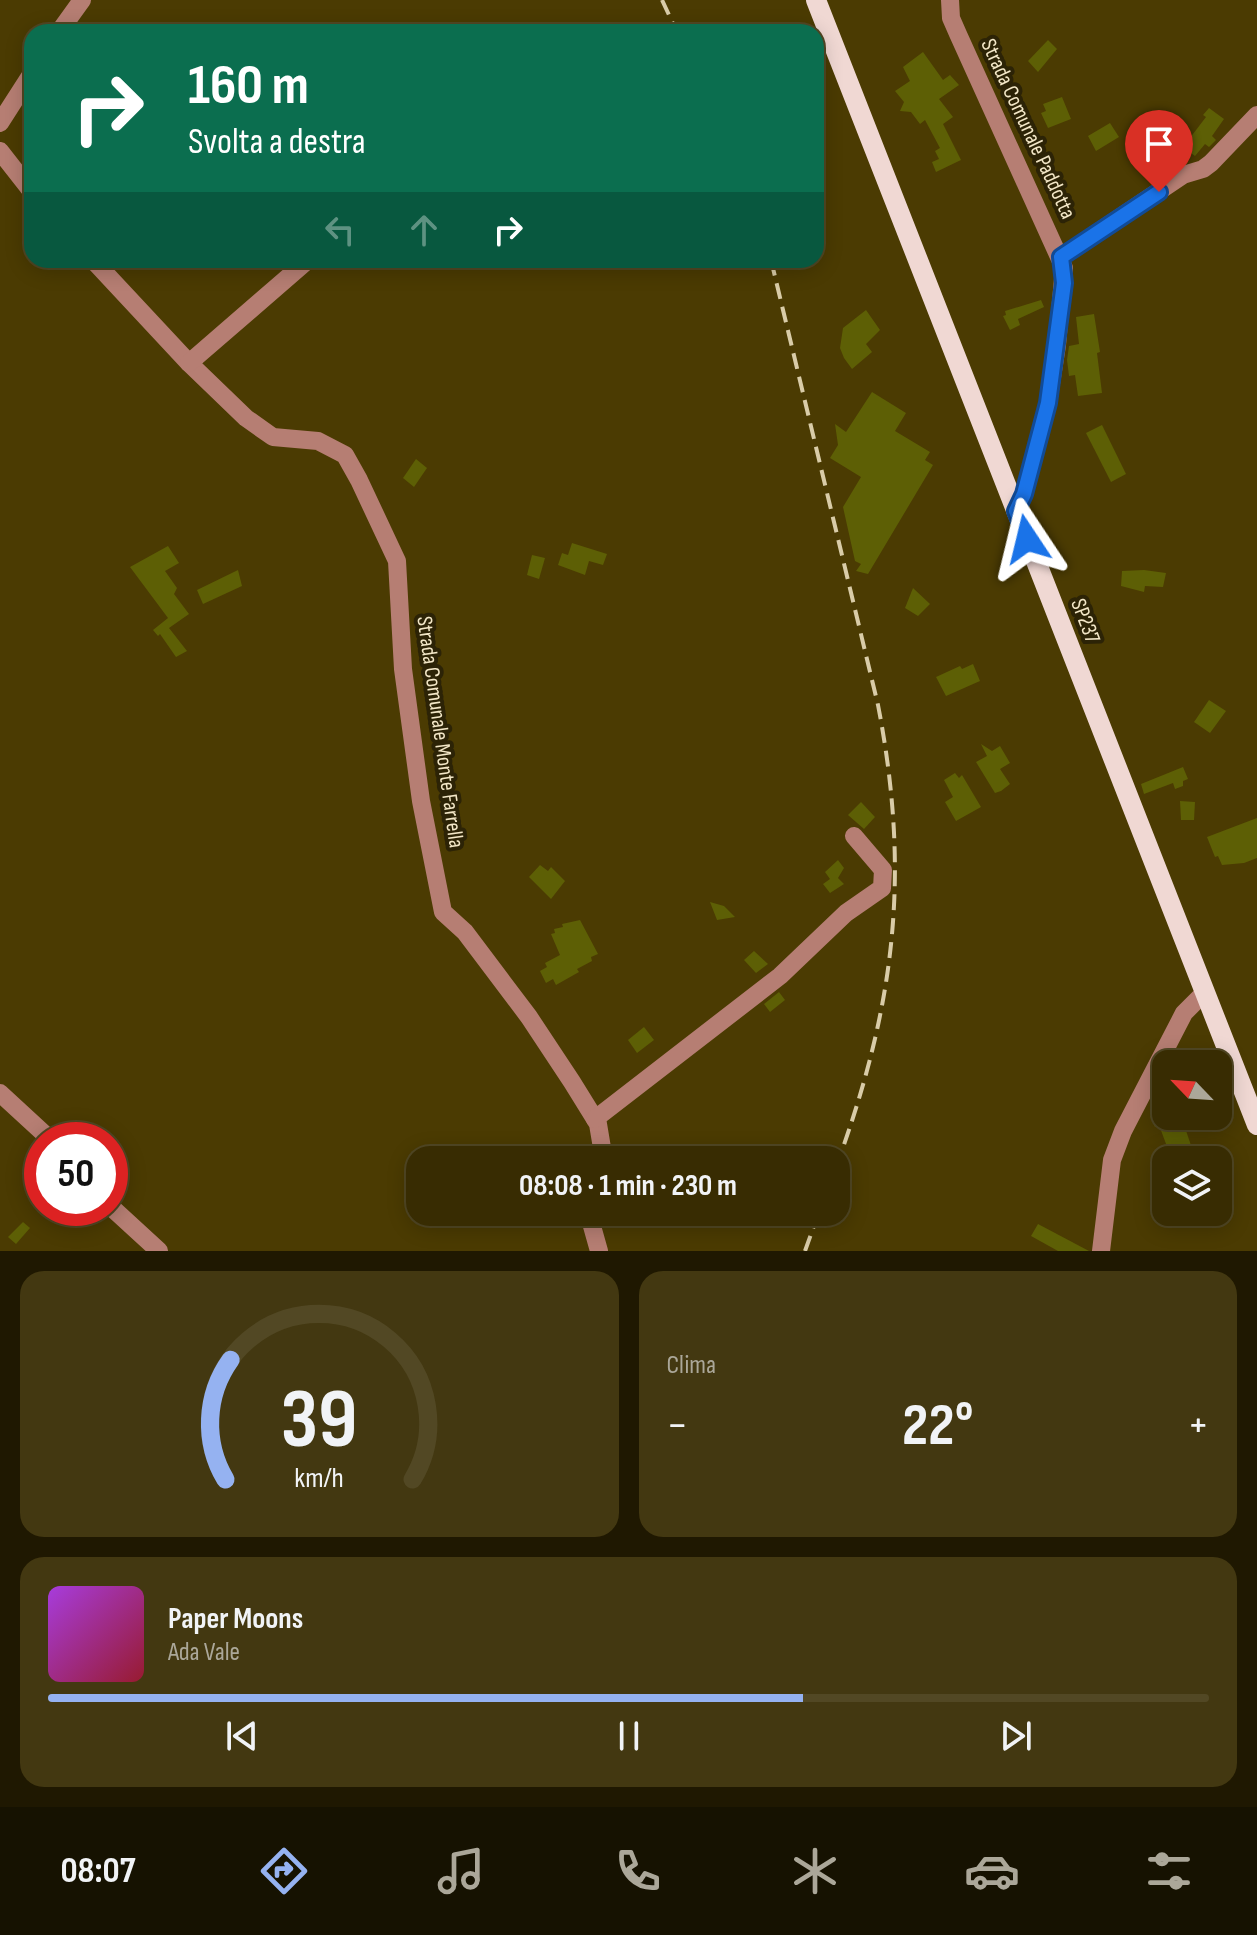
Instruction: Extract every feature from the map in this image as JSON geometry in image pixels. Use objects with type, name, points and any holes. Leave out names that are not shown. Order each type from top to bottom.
[{"type":"main road","name":"SP237","points":[[816,0],[1257,1125]]},
{"type":"street","points":[[65,24],[82,0]]},
{"type":"street","name":"Strada Comunale Paddotta","points":[[950,0],[951,18],[1061,257],[1064,283],[1048,403],[1024,494],[1016,511]]},
{"type":"street","points":[[0,123],[24,86]]},
{"type":"street","points":[[1061,257],[1183,175],[1203,169],[1257,115]]},
{"type":"street","points":[[0,151],[24,182]]},
{"type":"street","name":"Strada Comunale Monte Farrella","points":[[100,268],[189,363],[246,418],[273,437],[318,441],[345,455],[397,561],[407,699],[421,801],[443,912],[465,932],[529,1017],[595,1119],[601,1146]]},
{"type":"street","points":[[189,363],[299,268]]},
{"type":"street","points":[[595,1119],[780,976],[846,913],[882,888],[883,870],[854,836]]},
{"type":"street","points":[[1101,1251],[1112,1160],[1123,1131],[1184,1013],[1204,993]]},
{"type":"street","points":[[0,1093],[31,1122]]},
{"type":"street","points":[[128,1223],[159,1251]]},
{"type":"street","points":[[592,1226],[599,1251]]},
{"type":"building","points":[[1048,40],[1057,49],[1038,72],[1028,61]]},
{"type":"building","points":[[923,52],[943,80],[950,75],[959,85],[939,99],[953,117],[943,124],[961,160],[936,172],[932,162],[939,159],[935,151],[940,148],[925,120],[920,124],[911,112],[900,111],[904,102],[895,91],[910,81],[903,67]]},
{"type":"building","points":[[1062,97],[1071,119],[1048,128],[1041,113],[1046,111],[1043,104]]},
{"type":"building","points":[[1209,108],[1224,119],[1212,136],[1216,140],[1209,147],[1205,144],[1195,156],[1183,147],[1206,117],[1203,115]]},
{"type":"building","points":[[1110,123],[1119,137],[1096,151],[1088,136]]},
{"type":"building","points":[[1041,300],[1044,307],[1018,319],[1020,325],[1010,330],[1003,316],[1006,315],[1005,311]]},
{"type":"building","points":[[866,310],[880,330],[866,344],[872,352],[852,369],[840,348],[843,328]]},
{"type":"building","points":[[1094,314],[1102,393],[1078,396],[1075,375],[1069,376],[1069,346],[1079,344],[1076,317]]},
{"type":"building","points":[[872,392],[906,413],[895,431],[930,452],[925,460],[933,465],[868,574],[856,571],[861,564],[855,561],[843,507],[861,477],[830,458],[838,445],[835,424],[846,432]]},
{"type":"building","points":[[1102,425],[1126,474],[1111,482],[1086,433]]},
{"type":"building","points":[[416,459],[427,468],[414,487],[403,478]]},
{"type":"building","points":[[572,543],[607,554],[603,565],[589,561],[585,575],[558,565],[562,553],[568,555]]},
{"type":"building","points":[[168,546],[179,563],[165,571],[177,588],[174,594],[189,614],[169,628],[187,651],[176,657],[160,634],[158,636],[153,630],[168,618],[130,567]]},
{"type":"building","points":[[532,555],[545,558],[539,579],[527,575]]},
{"type":"building","points":[[238,570],[242,586],[203,604],[197,590]]},
{"type":"building","points":[[1122,571],[1166,573],[1163,587],[1145,586],[1144,592],[1121,586]]},
{"type":"building","points":[[913,588],[930,604],[918,616],[905,608]]},
{"type":"building","points":[[973,664],[980,681],[946,696],[936,677],[960,666],[962,669]]},
{"type":"building","points":[[1209,700],[1226,711],[1210,733],[1194,722]]},
{"type":"building","points":[[981,744],[992,751],[1000,746],[1010,763],[1000,769],[1010,784],[1001,791],[995,793],[976,762],[987,756]]},
{"type":"building","points":[[1183,767],[1188,779],[1183,781],[1183,786],[1175,789],[1173,783],[1144,794],[1141,784]]},
{"type":"building","points":[[955,773],[959,778],[962,775],[981,807],[956,821],[945,802],[953,797],[944,780]]},
{"type":"building","points":[[1180,801],[1195,802],[1194,820],[1181,820]]},
{"type":"building","points":[[861,802],[875,817],[864,829],[848,815]]},
{"type":"building","points":[[1257,818],[1257,858],[1222,865],[1207,837]]},
{"type":"building","points":[[838,860],[844,868],[838,878],[844,884],[830,893],[823,884],[830,879],[825,872]]},
{"type":"building","points":[[540,865],[548,871],[551,867],[565,881],[551,899],[529,877]]},
{"type":"building","points":[[710,902],[724,906],[735,917],[717,920]]},
{"type":"building","points":[[580,920],[598,954],[577,969],[579,972],[556,985],[553,979],[546,983],[540,971],[547,967],[545,963],[560,955],[551,934],[555,933],[554,929],[563,927],[562,924]]},
{"type":"building","points":[[754,951],[768,964],[756,973],[744,960]]},
{"type":"building","points":[[779,992],[785,1000],[770,1012],[764,1004]]},
{"type":"building","points":[[644,1027],[654,1040],[637,1053],[628,1040]]},
{"type":"building","points":[[1161,1130],[1186,1130],[1191,1146],[1167,1146]]},
{"type":"building","points":[[23,1222],[30,1228],[16,1244],[8,1237]]},
{"type":"building","points":[[1038,1224],[1089,1251],[1058,1251],[1031,1236]]},
{"type":"railway","points":[[662,0],[673,24]]},
{"type":"railway","points":[[773,268],[878,705],[894,826],[892,939],[884,995],[872,1051],[843,1146]]},
{"type":"railway","points":[[805,1251],[814,1226]]},
{"type":"route","points":[[1027,539],[1016,511],[1024,494],[1048,403],[1064,283],[1061,257],[1159,192]]}]
